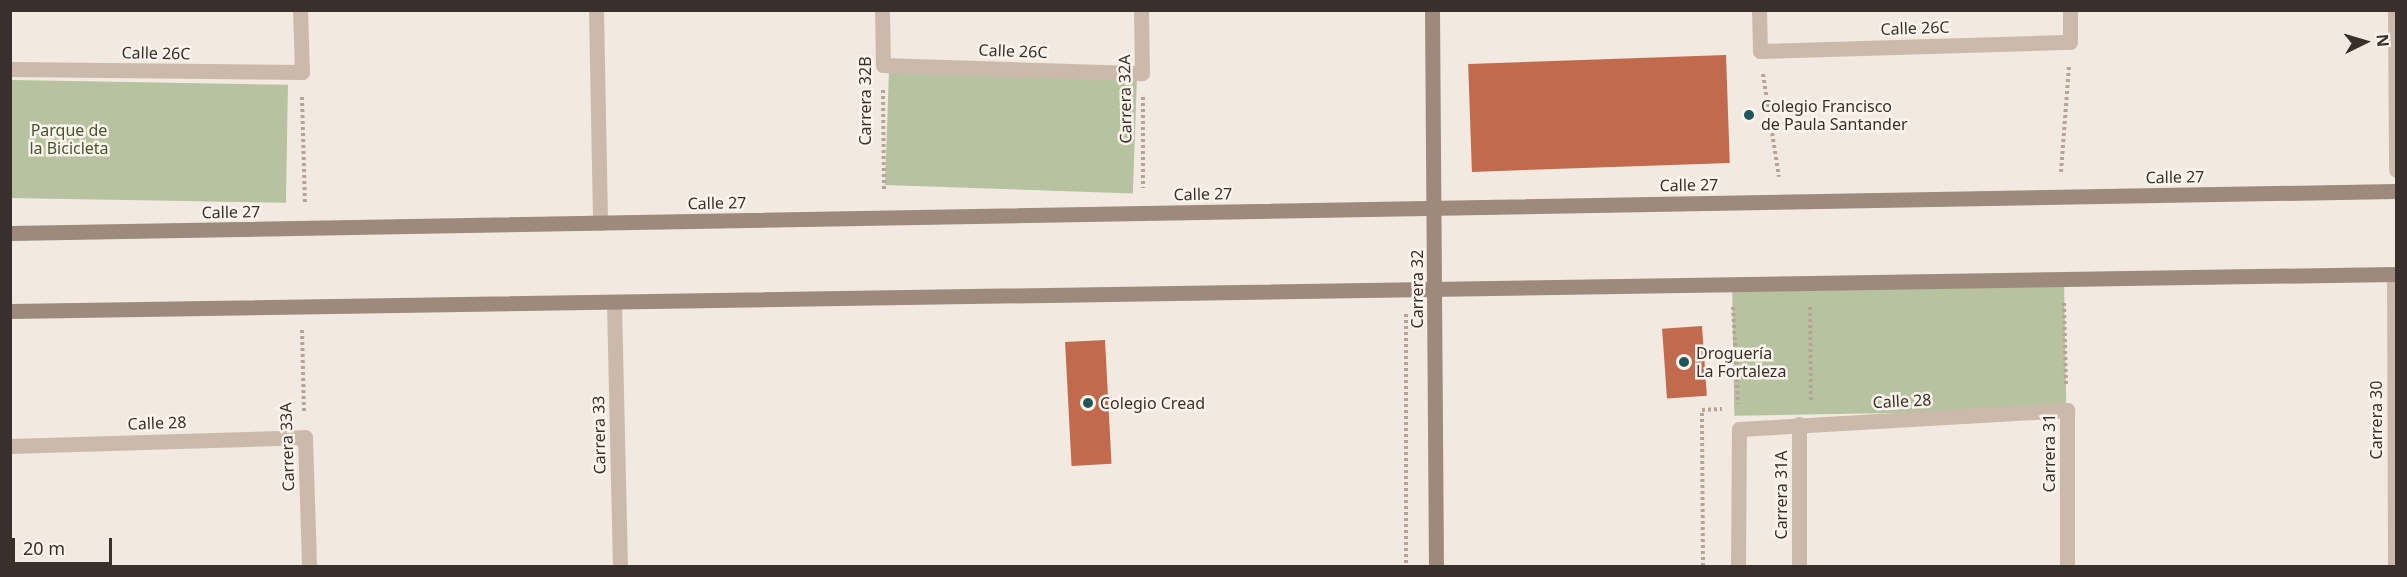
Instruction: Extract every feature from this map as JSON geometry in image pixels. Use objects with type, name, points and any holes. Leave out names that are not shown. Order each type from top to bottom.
[{"type":"main road","name":"Carrera 32","points":[[1432,10],[1436,567]]},
{"type":"main road","name":"Calle 27","points":[[10,233],[2397,191]]},
{"type":"main road","points":[[10,311],[1435,288],[1809,285],[2064,278],[2395,274]]},
{"type":"street","points":[[300,10],[302,72]]},
{"type":"street","points":[[596,10],[600,223]]},
{"type":"street","name":"Carrera 32B","points":[[882,10],[883,65]]},
{"type":"street","name":"Carrera 32A","points":[[1142,10],[1142,73]]},
{"type":"street","points":[[1759,10],[1760,51]]},
{"type":"street","points":[[2070,10],[2070,42]]},
{"type":"street","points":[[2395,10],[2397,170]]},
{"type":"street","name":"Calle 26C","points":[[1760,51],[2070,42]]},
{"type":"street","name":"Calle 26C","points":[[883,65],[1142,73]]},
{"type":"street","name":"Calle 26C","points":[[10,69],[302,72]]},
{"type":"street","name":"Carrera 30","points":[[2395,274],[2395,567]]},
{"type":"street","name":"Carrera 33","points":[[614,303],[620,567]]},
{"type":"street","name":"Calle 28","points":[[1739,429],[2067,410]]},
{"type":"street","name":"Carrera 31","points":[[2067,410],[2067,567]]},
{"type":"street","name":"Carrera 31A","points":[[1799,567],[1805,424]]},
{"type":"street","points":[[1738,567],[1739,429]]},
{"type":"street","name":"Calle 28","points":[[10,446],[305,437]]},
{"type":"street","name":"Carrera 33A","points":[[305,437],[309,567]]},
{"type":"path","points":[[2061,172],[2070,42]]},
{"type":"path","points":[[1760,51],[1779,177]]},
{"type":"path","name":"Carrera 32B","points":[[883,65],[884,191]]},
{"type":"path","points":[[302,72],[305,203]]},
{"type":"path","name":"Carrera 32A","points":[[1142,73],[1143,188]]},
{"type":"path","name":"Carrera 31","points":[[2064,278],[2067,410]]},
{"type":"path","points":[[1732,285],[1739,429]]},
{"type":"path","points":[[1805,424],[1809,285]]},
{"type":"path","points":[[1394,314],[1406,314],[1406,567]]},
{"type":"path","points":[[290,326],[313,326]]},
{"type":"path","name":"Carrera 33A","points":[[302,326],[305,437]]},
{"type":"path","points":[[1703,567],[1702,410],[1738,409]]},
{"type":"green space","points":[[889,71],[1137,80],[1133,194],[885,185]]},
{"type":"green space","name":"Parque de la Bicicleta","points":[[11,80],[288,85],[286,203],[10,198]]},
{"type":"green space","points":[[2064,278],[2066,410],[1734,416],[1732,284]]},
{"type":"building","points":[[1726,55],[1730,163],[1472,172],[1468,64]]},
{"type":"building","name":"Droguería La Fortaleza","points":[[1702,326],[1707,396],[1667,399],[1662,329]]},
{"type":"building","name":"Colegio Cread","points":[[1105,340],[1111,464],[1072,466],[1065,342]]},
{"type":"place","name":"Colegio Francisco de Paula Santander","points":[[1749,115]]},
{"type":"place","name":"Droguería La Fortaleza","points":[[1684,362]]},
{"type":"place","name":"Colegio Cread","points":[[1088,403]]}]
